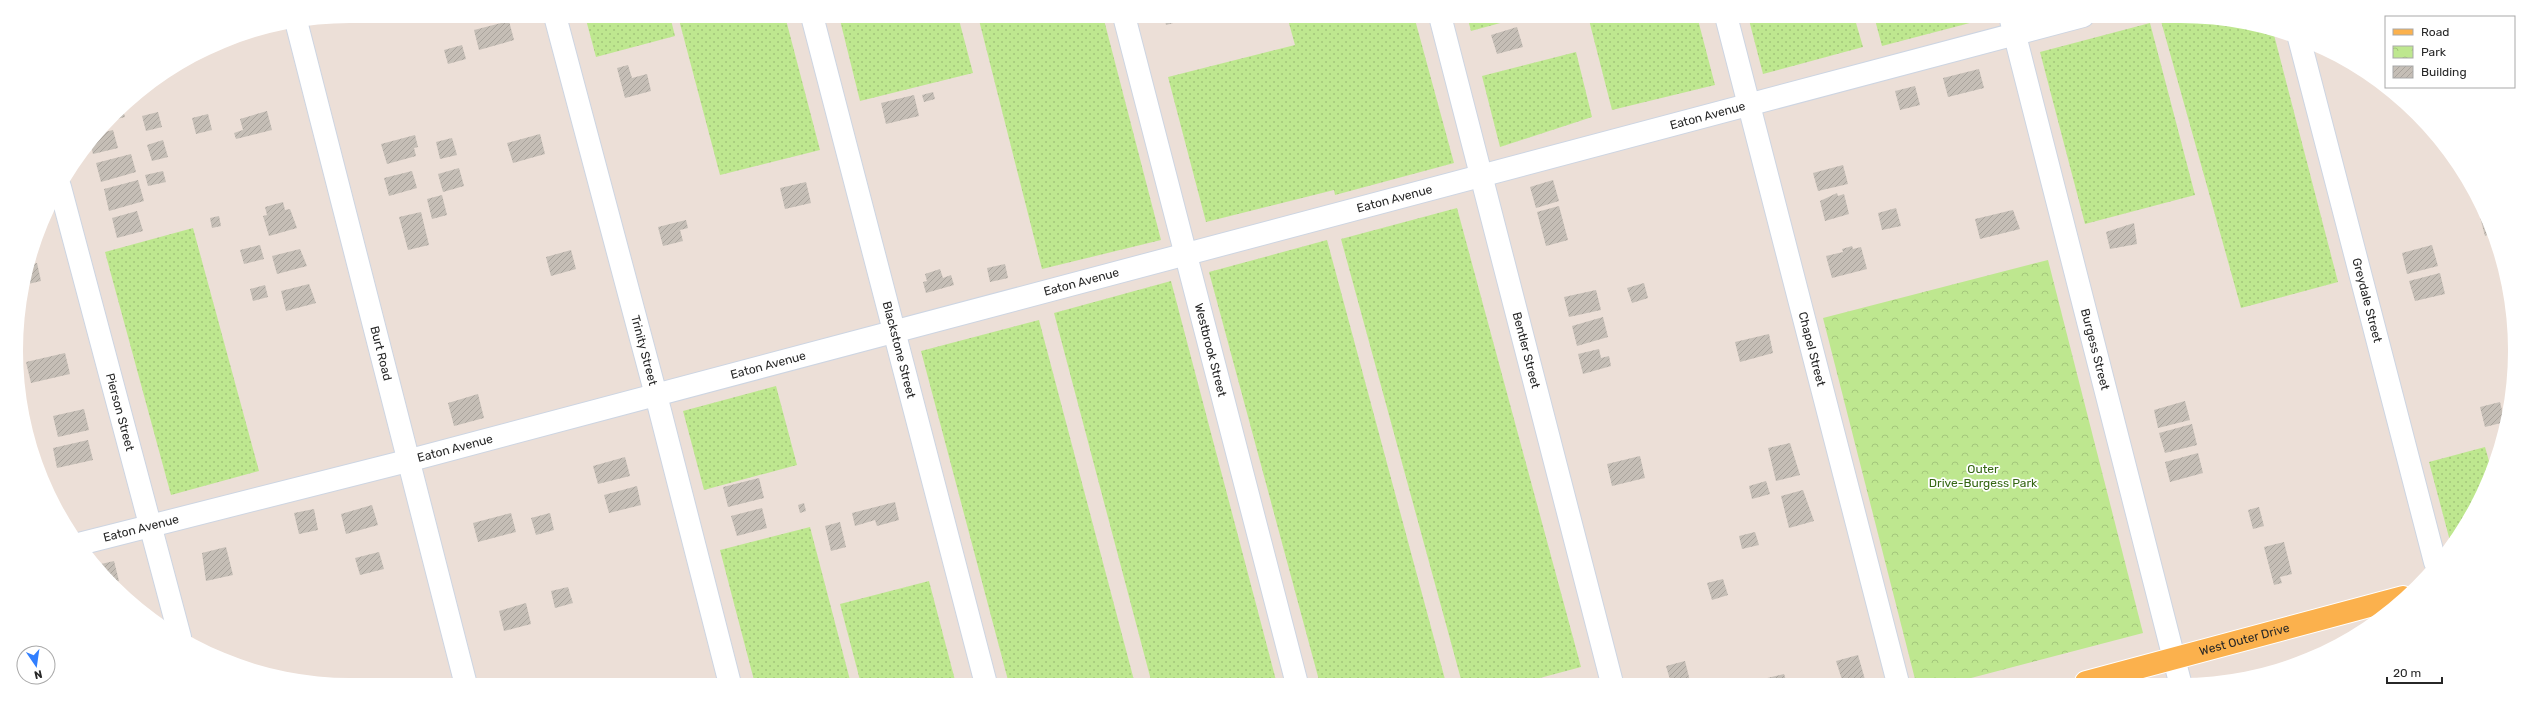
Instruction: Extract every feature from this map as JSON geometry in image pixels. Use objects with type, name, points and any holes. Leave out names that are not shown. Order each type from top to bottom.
[{"type":"main road","name":"West Outer Drive","points":[[2102,678],[2174,660],[2392,600]]},
{"type":"street","name":"Trinity Street","points":[[557,23],[656,395],[728,678]]},
{"type":"street","name":"Blackstone Street","points":[[814,23],[984,678]]},
{"type":"street","name":"Westbrook Street","points":[[1126,23],[1295,678]]},
{"type":"street","name":"Bentler Street","points":[[1442,23],[1611,678]]},
{"type":"street","name":"Chapel Street","points":[[1728,23],[1897,678]]},
{"type":"street","name":"Eaton Avenue","points":[[85,542],[407,461],[1750,105],[2013,25],[2029,23]]},
{"type":"street","name":"Burgess Street","points":[[2013,25],[2179,678]]},
{"type":"street","name":"Burt Road","points":[[298,27],[407,461],[464,678]]},
{"type":"street","name":"Greydale Street","points":[[2301,46],[2434,558]]},
{"type":"street","name":"Pierson Street","points":[[62,196],[178,628]]},
{"type":"green space","points":[[587,23],[672,23],[675,36],[596,57]]},
{"type":"green space","points":[[680,23],[787,23],[820,150],[720,175]]},
{"type":"green space","points":[[841,23],[960,23],[973,73],[860,101]]},
{"type":"green space","points":[[980,23],[1105,23],[1161,240],[1042,269]]},
{"type":"green space","points":[[1289,23],[1416,23],[1454,163],[1335,195],[1334,190],[1206,222],[1168,77],[1295,45]]},
{"type":"green space","points":[[1469,23],[1500,23],[1471,31]]},
{"type":"green space","points":[[1590,23],[1699,23],[1715,85],[1612,110]]},
{"type":"green space","points":[[1750,23],[1856,23],[1863,47],[1763,74]]},
{"type":"green space","points":[[1876,23],[1970,23],[1882,46]]},
{"type":"green space","points":[[2150,23],[2195,195],[2085,224],[2040,52]]},
{"type":"green space","points":[[2162,23],[2223,26],[2244,29],[2274,37],[2338,282],[2241,308]]},
{"type":"green space","points":[[1576,52],[1592,117],[1500,147],[1482,76]]},
{"type":"green space","points":[[1457,208],[1581,667],[1540,678],[1461,678],[1341,239]]},
{"type":"green space","points":[[193,228],[259,471],[171,495],[105,252]]},
{"type":"green space","points":[[1327,240],[1445,678],[1318,678],[1209,272]]},
{"type":"green space","name":"Outer Drive-Burgess Park","points":[[2048,260],[2143,633],[1971,678],[1915,678],[1823,318]]},
{"type":"green space","points":[[1171,281],[1275,678],[1150,678],[1054,313]]},
{"type":"green space","points":[[1039,320],[1133,678],[1007,678],[921,351]]},
{"type":"green space","points":[[776,386],[797,465],[704,490],[683,411]]},
{"type":"green space","points":[[2485,447],[2489,461],[2474,495],[2449,537],[2429,462]]},
{"type":"green space","points":[[810,527],[849,678],[753,678],[720,550]]},
{"type":"green space","points":[[929,581],[954,678],[859,678],[840,604]]},
{"type":"building","points":[[501,23],[510,23],[514,40],[479,50],[474,30]]},
{"type":"building","points":[[1517,27],[1523,47],[1497,54],[1491,35]]},
{"type":"building","points":[[462,45],[466,59],[448,64],[444,50]]},
{"type":"building","points":[[628,65],[632,78],[647,74],[651,91],[625,98],[617,68]]},
{"type":"building","points":[[1979,69],[1984,88],[1948,97],[1943,78]]},
{"type":"building","points":[[1915,86],[1920,105],[1900,110],[1895,91]]},
{"type":"building","points":[[933,92],[935,99],[924,102],[922,95]]},
{"type":"building","points":[[914,95],[919,116],[886,124],[881,103]]},
{"type":"building","points":[[267,111],[272,130],[236,139],[234,133],[243,130],[240,119]]},
{"type":"building","points":[[158,112],[162,127],[146,131],[142,116]]},
{"type":"building","points":[[208,114],[212,130],[196,134],[192,118]]},
{"type":"building","points":[[113,130],[118,148],[93,154],[92,150],[107,131]]},
{"type":"building","points":[[540,134],[545,154],[513,163],[507,143]]},
{"type":"building","points":[[415,135],[418,147],[414,148],[416,156],[387,164],[381,144]]},
{"type":"building","points":[[452,138],[457,155],[440,159],[436,142]]},
{"type":"building","points":[[163,140],[168,157],[152,161],[147,145]]},
{"type":"building","points":[[131,154],[136,172],[101,182],[96,163]]},
{"type":"building","points":[[1843,165],[1848,184],[1818,191],[1813,173]]},
{"type":"building","points":[[459,168],[464,186],[443,192],[438,174]]},
{"type":"building","points":[[163,171],[166,182],[148,186],[145,175]]},
{"type":"building","points":[[412,171],[417,188],[389,196],[384,178]]},
{"type":"building","points":[[138,180],[144,201],[109,211],[104,189]]},
{"type":"building","points":[[1553,180],[1559,201],[1536,208],[1530,187]]},
{"type":"building","points":[[806,182],[811,203],[785,209],[780,188]]},
{"type":"building","points":[[1837,193],[1838,196],[1844,194],[1849,214],[1825,221],[1820,201]]},
{"type":"building","points":[[442,195],[447,215],[432,219],[427,199]]},
{"type":"building","points":[[283,202],[285,210],[290,209],[297,228],[269,236],[263,216],[267,215],[265,207]]},
{"type":"building","points":[[1559,206],[1568,240],[1546,246],[1537,212]]},
{"type":"building","points":[[1896,208],[1901,226],[1882,230],[1878,213]]},
{"type":"building","points":[[2013,210],[2020,229],[1980,239],[1975,219]]},
{"type":"building","points":[[137,211],[143,231],[117,238],[112,218]]},
{"type":"building","points":[[421,212],[429,245],[408,250],[399,217]]},
{"type":"building","points":[[219,216],[221,226],[212,228],[210,218]]},
{"type":"building","points":[[686,220],[688,228],[680,230],[683,241],[663,246],[658,227]]},
{"type":"building","points":[[2481,221],[2487,235],[2485,236]]},
{"type":"building","points":[[2134,223],[2137,244],[2110,249],[2106,232]]},
{"type":"building","points":[[260,245],[264,259],[244,264],[240,250]]},
{"type":"building","points":[[2432,245],[2438,266],[2407,274],[2402,253]]},
{"type":"building","points":[[1852,246],[1853,249],[1861,247],[1867,269],[1832,278],[1826,256],[1843,252],[1842,249]]},
{"type":"building","points":[[300,249],[307,266],[277,274],[272,256]]},
{"type":"building","points":[[571,250],[576,269],[551,276],[546,257]]},
{"type":"building","points":[[35,263],[37,263],[41,281],[30,284],[34,266]]},
{"type":"building","points":[[1005,264],[1008,278],[990,282],[987,268]]},
{"type":"building","points":[[940,269],[943,278],[951,275],[954,285],[926,293],[923,282],[927,281],[925,274]]},
{"type":"building","points":[[2440,273],[2445,294],[2415,301],[2409,281]]},
{"type":"building","points":[[1644,283],[1648,298],[1632,303],[1627,288]]},
{"type":"building","points":[[309,284],[316,303],[286,311],[281,291]]},
{"type":"building","points":[[265,285],[268,297],[253,301],[250,289]]},
{"type":"building","points":[[1596,290],[1601,310],[1569,317],[1564,297]]},
{"type":"building","points":[[1603,317],[1608,337],[1577,346],[1572,326]]},
{"type":"building","points":[[1769,334],[1773,353],[1740,362],[1735,342]]},
{"type":"building","points":[[1599,349],[1601,358],[1609,356],[1611,366],[1583,374],[1578,354]]},
{"type":"building","points":[[65,353],[70,374],[31,383],[26,362]]},
{"type":"building","points":[[478,394],[484,418],[454,426],[448,403]]},
{"type":"building","points":[[2185,401],[2190,420],[2158,428],[2154,410]]},
{"type":"building","points":[[2500,402],[2502,411],[2500,423],[2485,427],[2480,407]]},
{"type":"building","points":[[84,409],[89,430],[58,437],[53,416]]},
{"type":"building","points":[[2192,424],[2197,445],[2165,453],[2159,433]]},
{"type":"building","points":[[88,440],[93,460],[57,468],[53,448]]},
{"type":"building","points":[[1790,443],[1800,475],[1776,481],[1768,448]]},
{"type":"building","points":[[2198,453],[2203,473],[2170,482],[2165,462]]},
{"type":"building","points":[[1640,456],[1645,478],[1612,486],[1607,464]]},
{"type":"building","points":[[625,457],[630,476],[598,484],[593,466]]},
{"type":"building","points":[[759,478],[764,498],[728,507],[723,487]]},
{"type":"building","points":[[1766,481],[1770,494],[1752,499],[1749,486]]},
{"type":"building","points":[[637,486],[641,505],[609,513],[604,495]]},
{"type":"building","points":[[1803,490],[1814,521],[1789,528],[1781,496]]},
{"type":"building","points":[[895,502],[899,520],[877,526],[875,520],[855,526],[852,513]]},
{"type":"building","points":[[804,503],[806,511],[800,513],[798,505]]},
{"type":"building","points":[[372,505],[378,525],[346,534],[341,514]]},
{"type":"building","points":[[2259,507],[2264,526],[2253,529],[2248,510]]},
{"type":"building","points":[[762,508],[767,528],[737,536],[731,516]]},
{"type":"building","points":[[314,509],[318,530],[299,534],[294,513]]},
{"type":"building","points":[[511,513],[516,532],[478,542],[473,523]]},
{"type":"building","points":[[550,513],[554,530],[536,535],[531,518]]},
{"type":"building","points":[[840,522],[846,547],[831,551],[825,526]]},
{"type":"building","points":[[1755,532],[1759,545],[1742,549],[1739,536]]},
{"type":"building","points":[[2284,542],[2292,574],[2280,577],[2282,583],[2274,585],[2264,547]]},
{"type":"building","points":[[226,547],[233,575],[206,581],[202,553]]},
{"type":"building","points":[[379,552],[384,569],[360,575],[355,558]]},
{"type":"building","points":[[114,561],[119,581],[118,581],[102,564]]},
{"type":"building","points":[[1723,579],[1728,595],[1712,600],[1707,583]]},
{"type":"building","points":[[568,587],[573,603],[555,608],[551,591]]},
{"type":"building","points":[[526,603],[531,624],[504,631],[499,611]]},
{"type":"building","points":[[1858,655],[1865,678],[1841,678],[1836,661]]},
{"type":"building","points":[[1685,661],[1689,678],[1670,678],[1666,666]]},
{"type":"building","points":[[1784,674],[1785,678],[1767,678]]}]
